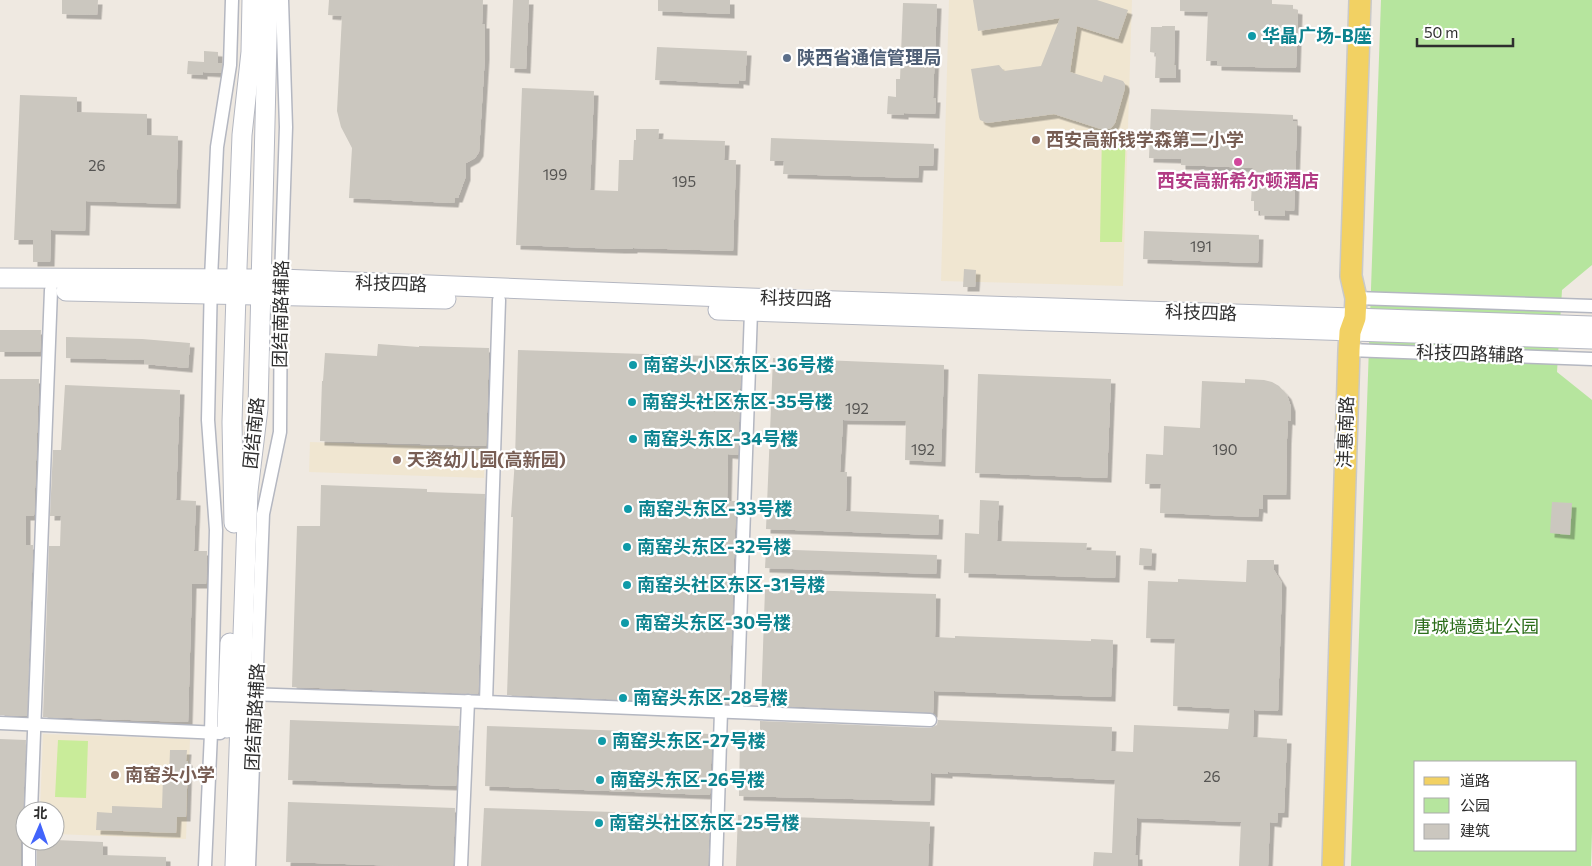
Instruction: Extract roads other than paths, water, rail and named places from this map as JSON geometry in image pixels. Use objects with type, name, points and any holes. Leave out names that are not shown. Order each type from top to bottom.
[{"type":"main road","name":"沣惠南路","points":[[1333,866],[1352,324],[1351,276],[1360,0]]},
{"type":"street","points":[[205,866],[219,733],[216,530],[208,420],[211,286],[217,147],[230,65],[232,0]]},
{"type":"street","name":"团结南路","points":[[222,866],[219,733],[235,508],[232,422],[242,135],[251,52],[252,0]]},
{"type":"street","name":"团结南路","points":[[235,866],[249,694],[248,491],[258,408],[268,0]]},
{"type":"street","name":"团结南路辅路","points":[[249,866],[255,702],[249,694],[263,514],[280,432],[281,287],[286,127],[282,0]]},
{"type":"street","name":"科技四路","points":[[0,278],[237,287],[762,298],[1352,324],[1592,339]]},
{"type":"street","name":"科技四路","points":[[0,290],[211,286]]},
{"type":"street","name":"科技四路","points":[[281,287],[499,300],[751,311],[1352,324],[1592,326]]},
{"type":"street","points":[[31,801],[51,290]]},
{"type":"street","points":[[486,702],[499,300]]},
{"type":"street","points":[[1352,324],[1592,306]]},
{"type":"street","points":[[737,711],[751,311]]},
{"type":"street","name":"科技四路辅路","points":[[1352,324],[1592,358]]},
{"type":"street","points":[[249,694],[737,711],[930,720]]},
{"type":"street","points":[[461,866],[468,701]]},
{"type":"street","points":[[716,866],[721,711]]},
{"type":"street","points":[[0,724],[219,733]]},
{"type":"street","points":[[28,866],[29,851]]},
{"type":"place","name":"华晶广场-B座","points":[[1252,36]]},
{"type":"place","name":"陕西省通信管理局","points":[[787,58]]},
{"type":"place","name":"西安高新钱学森第二小学","points":[[1036,140]]},
{"type":"place","name":"西安高新希尔顿酒店","points":[[1238,162]]},
{"type":"place","name":"南窑头小区东区-36号楼","points":[[633,365]]},
{"type":"place","name":"南窑头社区东区-35号楼","points":[[632,402]]},
{"type":"place","name":"南窑头东区-34号楼","points":[[633,439]]},
{"type":"place","name":"天资幼儿园(高新园)","points":[[397,460]]},
{"type":"place","name":"南窑头东区-33号楼","points":[[628,509]]},
{"type":"place","name":"南窑头东区-32号楼","points":[[627,547]]},
{"type":"place","name":"南窑头社区东区-31号楼","points":[[627,585]]},
{"type":"place","name":"南窑头东区-30号楼","points":[[625,623]]},
{"type":"place","name":"南窑头东区-28号楼","points":[[623,698]]},
{"type":"place","name":"南窑头东区-27号楼","points":[[602,741]]},
{"type":"place","name":"南窑头小学","points":[[115,775]]},
{"type":"place","name":"南窑头东区-26号楼","points":[[600,780]]},
{"type":"place","name":"南窑头社区东区-25号楼","points":[[599,823]]},
{"type":"park label","name":"唐城墙遗址公园","points":[[1476,627]]}]
